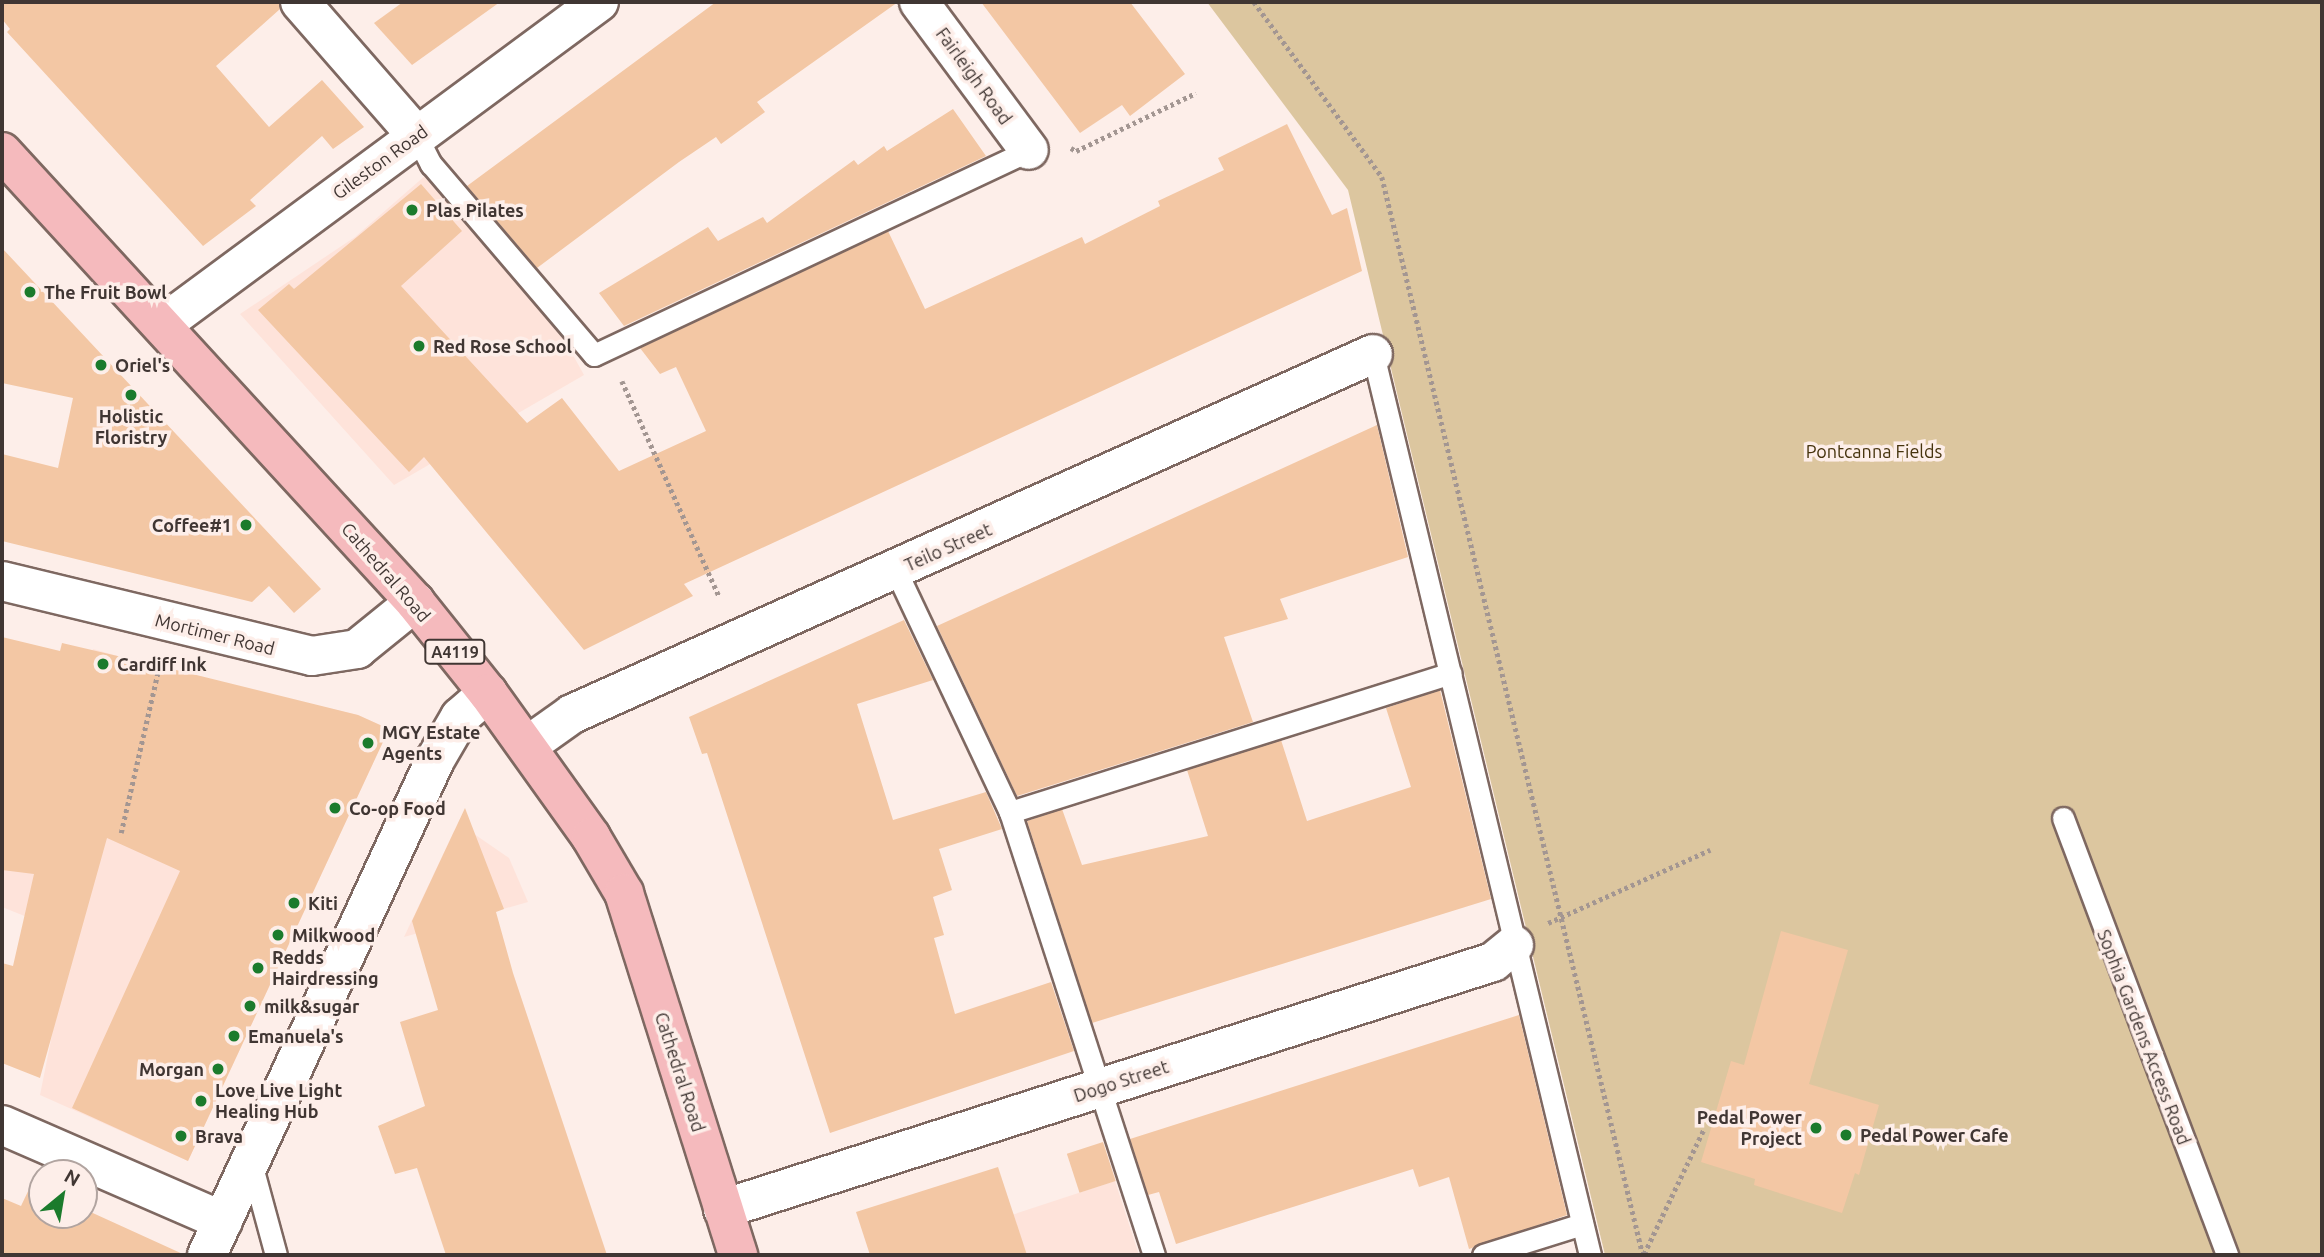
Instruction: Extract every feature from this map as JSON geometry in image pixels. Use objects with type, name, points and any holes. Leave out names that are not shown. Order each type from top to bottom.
[{"type":"main road","name":"Cathedral Road","points":[[2,152],[163,324],[415,602],[488,693],[591,837],[624,893],[738,1255]]},
{"type":"street","points":[[300,2],[416,135]]},
{"type":"street","name":"Gileston Road","points":[[163,324],[599,2]]},
{"type":"street","name":"Fairleigh Road","points":[[919,2],[1029,150]]},
{"type":"street","name":"Teilo Street","points":[[527,746],[572,713],[867,578],[896,571],[1373,354]]},
{"type":"street","name":"Mortimer Road","points":[[2,581],[293,653],[335,656],[357,649],[415,602]]},
{"type":"street","points":[[207,1255],[435,760],[460,717],[488,693]]},
{"type":"street","name":"Dogo Street","points":[[723,1209],[1493,962],[1527,937]]},
{"type":"street","points":[[2,1125],[223,1222]]},
{"type":"lane","points":[[416,135],[431,163],[594,355],[1029,150]]},
{"type":"lane","points":[[1373,354],[1451,673],[1527,937],[1590,1255]]},
{"type":"lane","points":[[896,571],[1010,812],[1154,1255]]},
{"type":"lane","points":[[1010,812],[1451,673]]},
{"type":"lane","name":"Sophia Gardens Access Road","points":[[2063,818],[2227,1255]]},
{"type":"lane","points":[[251,1161],[276,1255]]},
{"type":"lane","points":[[1483,1255],[1582,1224]]},
{"type":"path","points":[[1254,2],[1382,177],[1496,637],[1559,916],[1643,1255]]},
{"type":"path","points":[[1070,148],[1076,151],[1196,93]]},
{"type":"path","points":[[607,349],[719,596]]},
{"type":"path","points":[[121,833],[161,660]]},
{"type":"path","points":[[1527,937],[1559,916],[1710,850]]},
{"type":"path","points":[[1643,1255],[1704,1129]]},
{"type":"shaded area","name":"Red Rose School","points":[[426,175],[562,335],[584,375],[394,485],[240,314],[355,237]]},
{"type":"shaded area","points":[[93,649],[125,658],[111,712],[249,690],[358,715],[389,729],[188,1161],[40,1095],[72,935],[2,907],[2,805],[51,816]]},
{"type":"shaded area","points":[[464,827],[509,858],[528,902],[404,937],[454,831]]},
{"type":"shaded area","points":[[1115,1181],[1139,1255],[890,1255]]},
{"type":"green space","name":"Pontcanna Fields","points":[[1207,2],[2322,2],[2322,1255],[1605,1255],[1348,190]]},
{"type":"building","points":[[2,2],[279,2],[280,9],[216,66],[269,127],[322,80],[364,127],[333,149],[322,136],[250,200],[256,206],[203,246],[7,32],[10,29],[2,19]]},
{"type":"building","points":[[403,2],[500,2],[412,65],[374,23]]},
{"type":"building","points":[[716,2],[898,2],[757,102],[765,112],[721,144],[716,137],[679,162],[537,268],[467,186]]},
{"type":"building","points":[[981,2],[1130,2],[1185,74],[1130,116],[1122,105],[1080,133]]},
{"type":"building","points":[[953,109],[986,156],[624,326],[599,293],[708,227],[718,241],[763,217],[767,223],[854,160],[858,165],[884,146],[887,151]]},
{"type":"building","points":[[1287,124],[1332,215],[1347,208],[1362,271],[684,584],[693,596],[584,650],[424,457],[409,472],[258,310],[289,284],[294,289],[421,184],[462,231],[401,286],[527,423],[562,398],[619,471],[706,431],[676,367],[660,374],[640,348],[888,231],[925,309],[1082,237],[1085,244],[1160,206],[1158,201],[1224,170],[1218,158]]},
{"type":"building","points":[[2,248],[321,589],[294,613],[269,586],[252,602],[2,541],[2,454],[58,468],[73,398],[2,383]]},
{"type":"building","points":[[1377,425],[1408,557],[1280,599],[1288,619],[1224,637],[1253,722],[1017,796],[937,626]]},
{"type":"building","points":[[904,620],[933,680],[857,704],[893,820],[986,792],[1002,829],[939,849],[952,890],[933,897],[944,935],[934,938],[955,1014],[1051,982],[1074,1051],[830,1133],[707,753],[702,754],[689,717]]},
{"type":"building","points":[[2,637],[60,651],[62,643],[156,665],[358,715],[389,729],[188,1161],[72,1108],[180,871],[107,838],[40,1078],[2,1063],[2,963],[13,966],[34,874],[2,870]]},
{"type":"building","points":[[1440,690],[1491,899],[1092,1023],[1027,821],[1062,809],[1082,865],[1208,836],[1187,770],[1281,740],[1307,821],[1411,787],[1386,708]]},
{"type":"building","points":[[465,808],[504,909],[496,912],[513,973],[607,1255],[446,1255],[417,1168],[395,1174],[378,1126],[425,1106],[400,1022],[438,1010],[412,921]]},
{"type":"building","points":[[1781,931],[1848,950],[1809,1084],[1879,1105],[1859,1175],[1855,1173],[1842,1213],[1754,1185],[1755,1179],[1701,1162],[1731,1061],[1744,1065]]},
{"type":"building","points":[[1519,1015],[1567,1215],[1469,1249],[1449,1177],[1419,1187],[1413,1169],[1176,1244],[1159,1192],[1148,1195],[1130,1139]]},
{"type":"building","points":[[1103,1142],[1116,1181],[1080,1193],[1067,1154]]},
{"type":"building","points":[[998,1167],[1027,1255],[870,1255],[856,1212]]},
{"type":"building","points":[[28,1191],[28,1229],[98,1229],[98,1215],[185,1255],[2,1255],[2,1198],[21,1206]]},
{"type":"place","name":"Plas Pilates","points":[[412,210]]},
{"type":"place","name":"The Fruit Bowl","points":[[30,292]]},
{"type":"place","name":"Red Rose School","points":[[419,346]]},
{"type":"place","name":"Oriel's","points":[[101,365]]},
{"type":"place","name":"Holistic Floristry","points":[[131,395]]},
{"type":"place","name":"Coffee#1","points":[[246,525]]},
{"type":"place","name":"Cardiff Ink","points":[[103,664]]},
{"type":"place","name":"MGY Estate Agents","points":[[368,743]]},
{"type":"place","name":"Co-op Food","points":[[335,808]]},
{"type":"place","name":"Kiti","points":[[294,903]]},
{"type":"place","name":"Milkwood","points":[[278,935]]},
{"type":"place","name":"Redds Hairdressing","points":[[258,968]]},
{"type":"place","name":"milk&sugar","points":[[250,1006]]},
{"type":"place","name":"Emanuela's","points":[[234,1036]]},
{"type":"place","name":"Morgan","points":[[218,1069]]},
{"type":"place","name":"Love Live Light Healing Hub","points":[[201,1101]]},
{"type":"place","name":"Pedal Power Project","points":[[1816,1128]]},
{"type":"place","name":"Pedal Power Cafe","points":[[1846,1135]]},
{"type":"place","name":"Brava","points":[[181,1136]]}]
